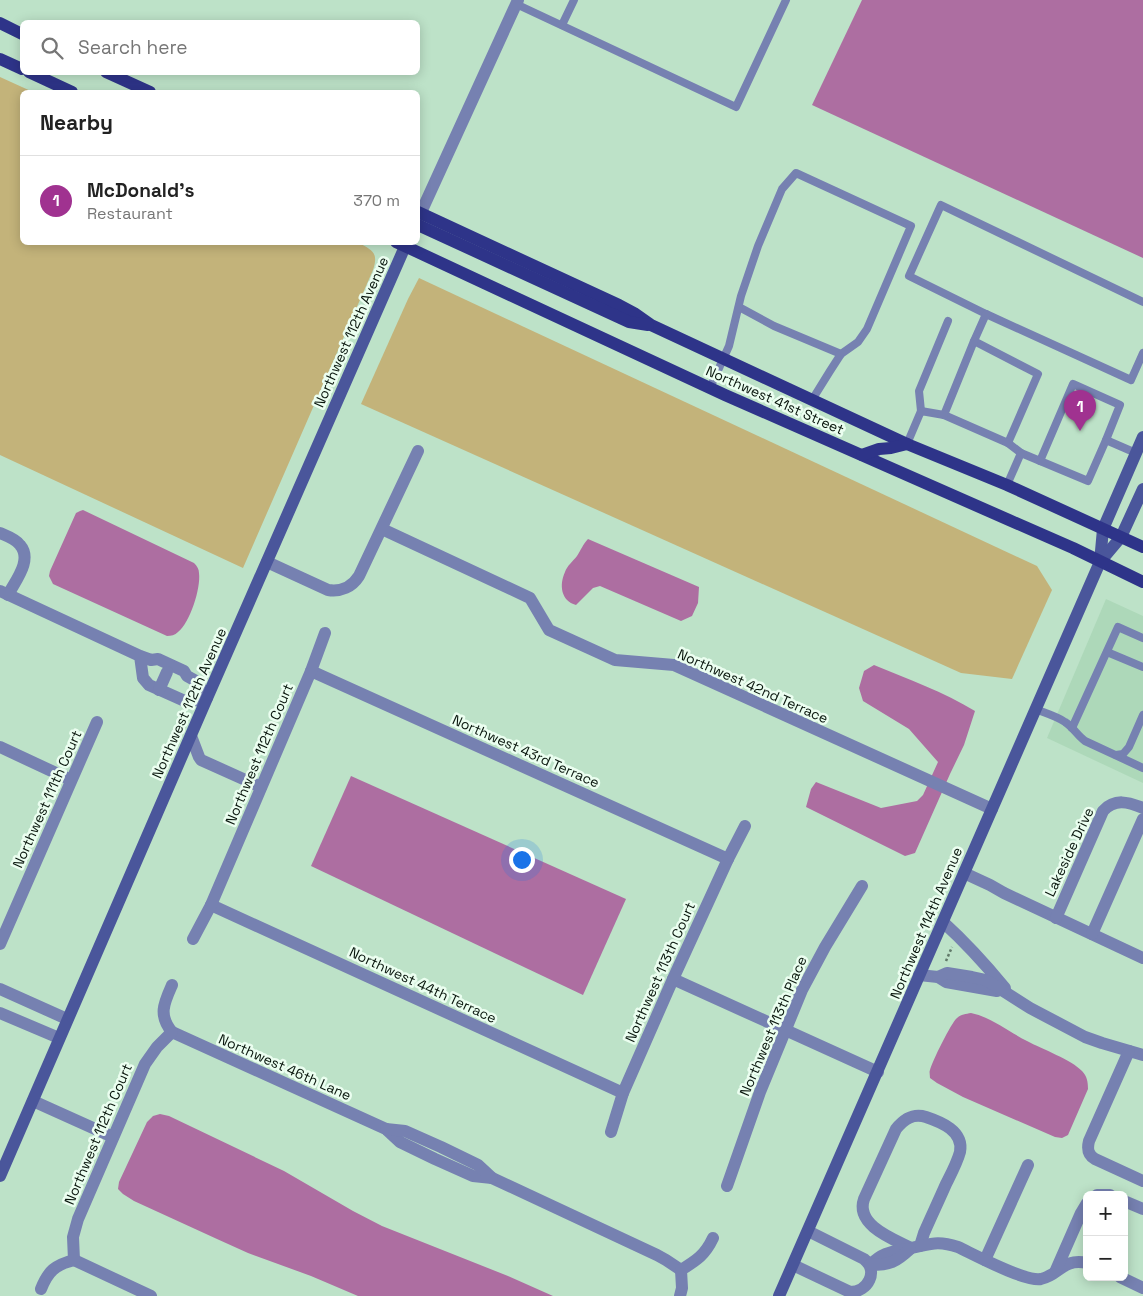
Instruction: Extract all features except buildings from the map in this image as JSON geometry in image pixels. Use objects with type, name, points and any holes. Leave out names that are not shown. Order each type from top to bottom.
[{"type":"main road","points":[[0,23],[20,33]]},
{"type":"main road","points":[[0,59],[20,68]]},
{"type":"main road","points":[[35,75],[68,90]]},
{"type":"main road","points":[[113,75],[146,90]]},
{"type":"main road","name":"Northwest 41st Street","points":[[420,218],[619,305],[651,325],[907,444],[1007,485],[1143,547]]},
{"type":"main road","name":"Northwest 41st Street","points":[[405,245],[710,388],[1001,516],[1143,582]]},
{"type":"main road","points":[[862,455],[879,449],[907,444]]},
{"type":"street","points":[[420,212],[513,1]]},
{"type":"street","name":"Northwest 112th Avenue","points":[[0,1176],[403,245]]},
{"type":"street","name":"Northwest 114th Avenue","points":[[1100,562],[1103,529],[1143,437]]},
{"type":"street","points":[[267,562],[328,590],[339,591],[353,584],[360,576],[418,451]]},
{"type":"street","name":"Northwest 114th Avenue","points":[[779,1296],[1100,562],[1121,537],[1143,490]]},
{"type":"street","name":"Northwest 42nd Terrace","points":[[382,529],[530,598],[549,630],[615,660],[674,665],[992,809]]},
{"type":"street","points":[[0,533],[16,541],[24,550],[25,560],[24,565],[4,593],[145,658],[154,667],[182,679],[187,676]]},
{"type":"street","name":"Northwest 112th Court","points":[[193,939],[211,905],[311,671],[325,633]]},
{"type":"street","points":[[145,658],[158,659],[184,671],[187,676],[196,680],[207,698],[187,702],[150,685],[143,678],[145,658]]},
{"type":"street","name":"Northwest 43rd Terrace","points":[[311,671],[728,859]]},
{"type":"street","points":[[159,690],[167,672]]},
{"type":"street","name":"Northwest 111th Court","points":[[0,944],[97,722]]},
{"type":"street","points":[[191,736],[201,760],[261,787]]},
{"type":"street","points":[[0,747],[71,780]]},
{"type":"street","name":"Lakeside Drive","points":[[1056,918],[1103,811],[1110,805],[1120,802],[1130,803],[1143,808]]},
{"type":"street","points":[[1092,934],[1143,819]]},
{"type":"street","name":"Northwest 113th Court","points":[[611,1132],[623,1093],[673,979],[744,826]]},
{"type":"street","name":"Lakeside Drive","points":[[964,873],[1143,958]]},
{"type":"street","name":"Northwest 113th Place","points":[[727,1186],[757,1100],[785,1030],[813,968],[862,886]]},
{"type":"street","name":"Northwest 44th Terrace","points":[[211,905],[623,1093]]},
{"type":"street","points":[[943,922],[991,971],[1010,994]]},
{"type":"street","points":[[968,976],[976,956]]},
{"type":"street","points":[[941,972],[946,982],[1010,994]]},
{"type":"street","points":[[919,975],[941,972],[986,980],[1030,1008],[1085,1037],[1143,1054]]},
{"type":"street","points":[[673,979],[878,1072]]},
{"type":"street","points":[[172,985],[163,1008],[166,1025],[172,1032]]},
{"type":"street","points":[[0,989],[67,1019]]},
{"type":"street","points":[[19,997],[5,1015],[59,1038]]},
{"type":"street","name":"Northwest 112th Court","points":[[74,1260],[73,1237],[75,1227],[144,1064],[172,1032]]},
{"type":"street","name":"Northwest 46th Lane","points":[[172,1032],[386,1129],[400,1142],[426,1147],[454,1161],[473,1176],[492,1178],[657,1255],[681,1270]]},
{"type":"street","points":[[1129,1051],[1089,1141],[1088,1152],[1095,1159],[1143,1181]]},
{"type":"street","points":[[32,1102],[113,1137]]},
{"type":"street","points":[[916,1115],[936,1120],[949,1126],[957,1135],[960,1147],[956,1161],[916,1247],[874,1228],[864,1214],[862,1207],[896,1129],[904,1121],[916,1115]]},
{"type":"street","points":[[985,1260],[1028,1166]]},
{"type":"street","points":[[1128,1203],[1143,1209]]},
{"type":"street","points":[[1056,1270],[1083,1210]]},
{"type":"street","points":[[793,1265],[850,1292],[859,1294],[870,1278],[870,1264],[864,1258],[808,1231]]},
{"type":"street","points":[[680,1296],[682,1288],[681,1270],[698,1260],[713,1238]]},
{"type":"street","points":[[870,1264],[884,1265],[899,1259],[916,1247],[938,1243],[950,1244],[1017,1274],[1034,1279],[1044,1278],[1070,1262],[1083,1262]]},
{"type":"street","points":[[41,1289],[45,1279],[55,1267],[74,1260],[151,1296]]},
{"type":"street","points":[[1128,1281],[1143,1288]]},
{"type":"lane","points":[[562,25],[574,0]]},
{"type":"lane","points":[[513,1],[736,107],[786,0]]},
{"type":"lane","points":[[710,388],[729,346],[741,296],[758,246],[782,189],[796,173],[911,226],[867,329],[858,342],[841,354],[812,400]]},
{"type":"lane","points":[[1143,302],[941,205],[909,276],[986,314],[1131,380],[1143,353]]},
{"type":"lane","points":[[739,307],[774,326],[841,354]]},
{"type":"lane","points":[[944,415],[986,314]]},
{"type":"lane","points":[[907,444],[921,411],[918,391],[948,321]]},
{"type":"lane","points":[[974,340],[1038,374],[1008,443]]},
{"type":"lane","points":[[921,411],[944,415],[1008,443],[1021,453],[1040,461],[1088,481],[1120,405],[1073,384],[1040,461]]},
{"type":"lane","points":[[1106,440],[1136,453]]},
{"type":"lane","points":[[1007,485],[1021,453]]},
{"type":"lane","points":[[1072,728],[1118,627],[1143,638]]},
{"type":"lane","points":[[1107,652],[1143,667]]},
{"type":"lane","points":[[1035,709],[1065,722],[1085,741],[1143,768]]},
{"type":"lane","points":[[1116,755],[1123,754],[1129,747],[1143,714]]},
{"type":"path","points":[[941,972],[954,942]]},
{"type":"shaded area","points":[[862,0],[1143,0],[1143,258],[812,105]]},
{"type":"shaded area","points":[[0,77],[29,90],[20,90],[20,245],[362,245],[375,255],[373,270],[243,568],[0,455]]},
{"type":"shaded area","points":[[419,278],[1037,566],[1052,590],[1012,679],[961,673],[361,404]]},
{"type":"shaded area","points":[[83,510],[196,565],[199,570],[199,579],[196,596],[187,621],[177,633],[167,636],[53,584],[49,576],[50,571],[76,513]]},
{"type":"shaded area","points":[[588,539],[699,587],[698,603],[692,616],[681,621],[600,586],[593,588],[576,605],[571,603],[564,596],[562,587],[563,577],[567,568]]},
{"type":"shaded area","points":[[1106,599],[1143,616],[1143,783],[1047,738]]},
{"type":"shaded area","points":[[874,665],[938,692],[975,711],[964,745],[915,853],[905,856],[806,807],[811,789],[816,782],[881,808],[917,801],[923,795],[938,762],[909,729],[863,701],[859,688],[864,671]]},
{"type":"shaded area","points":[[351,776],[626,899],[583,995],[311,866]]},
{"type":"shaded area","points":[[971,1013],[993,1021],[1027,1041],[1064,1059],[1084,1073],[1088,1089],[1068,1135],[1062,1138],[1055,1137],[963,1097],[930,1078],[931,1066],[954,1021],[964,1014]]},
{"type":"shaded area","points":[[160,1114],[169,1116],[284,1171],[382,1226],[553,1296],[358,1296],[311,1276],[248,1253],[134,1201],[118,1189],[119,1182],[147,1122],[153,1116]]},
{"type":"place","name":"McDonald's","points":[[1080,431]]}]
